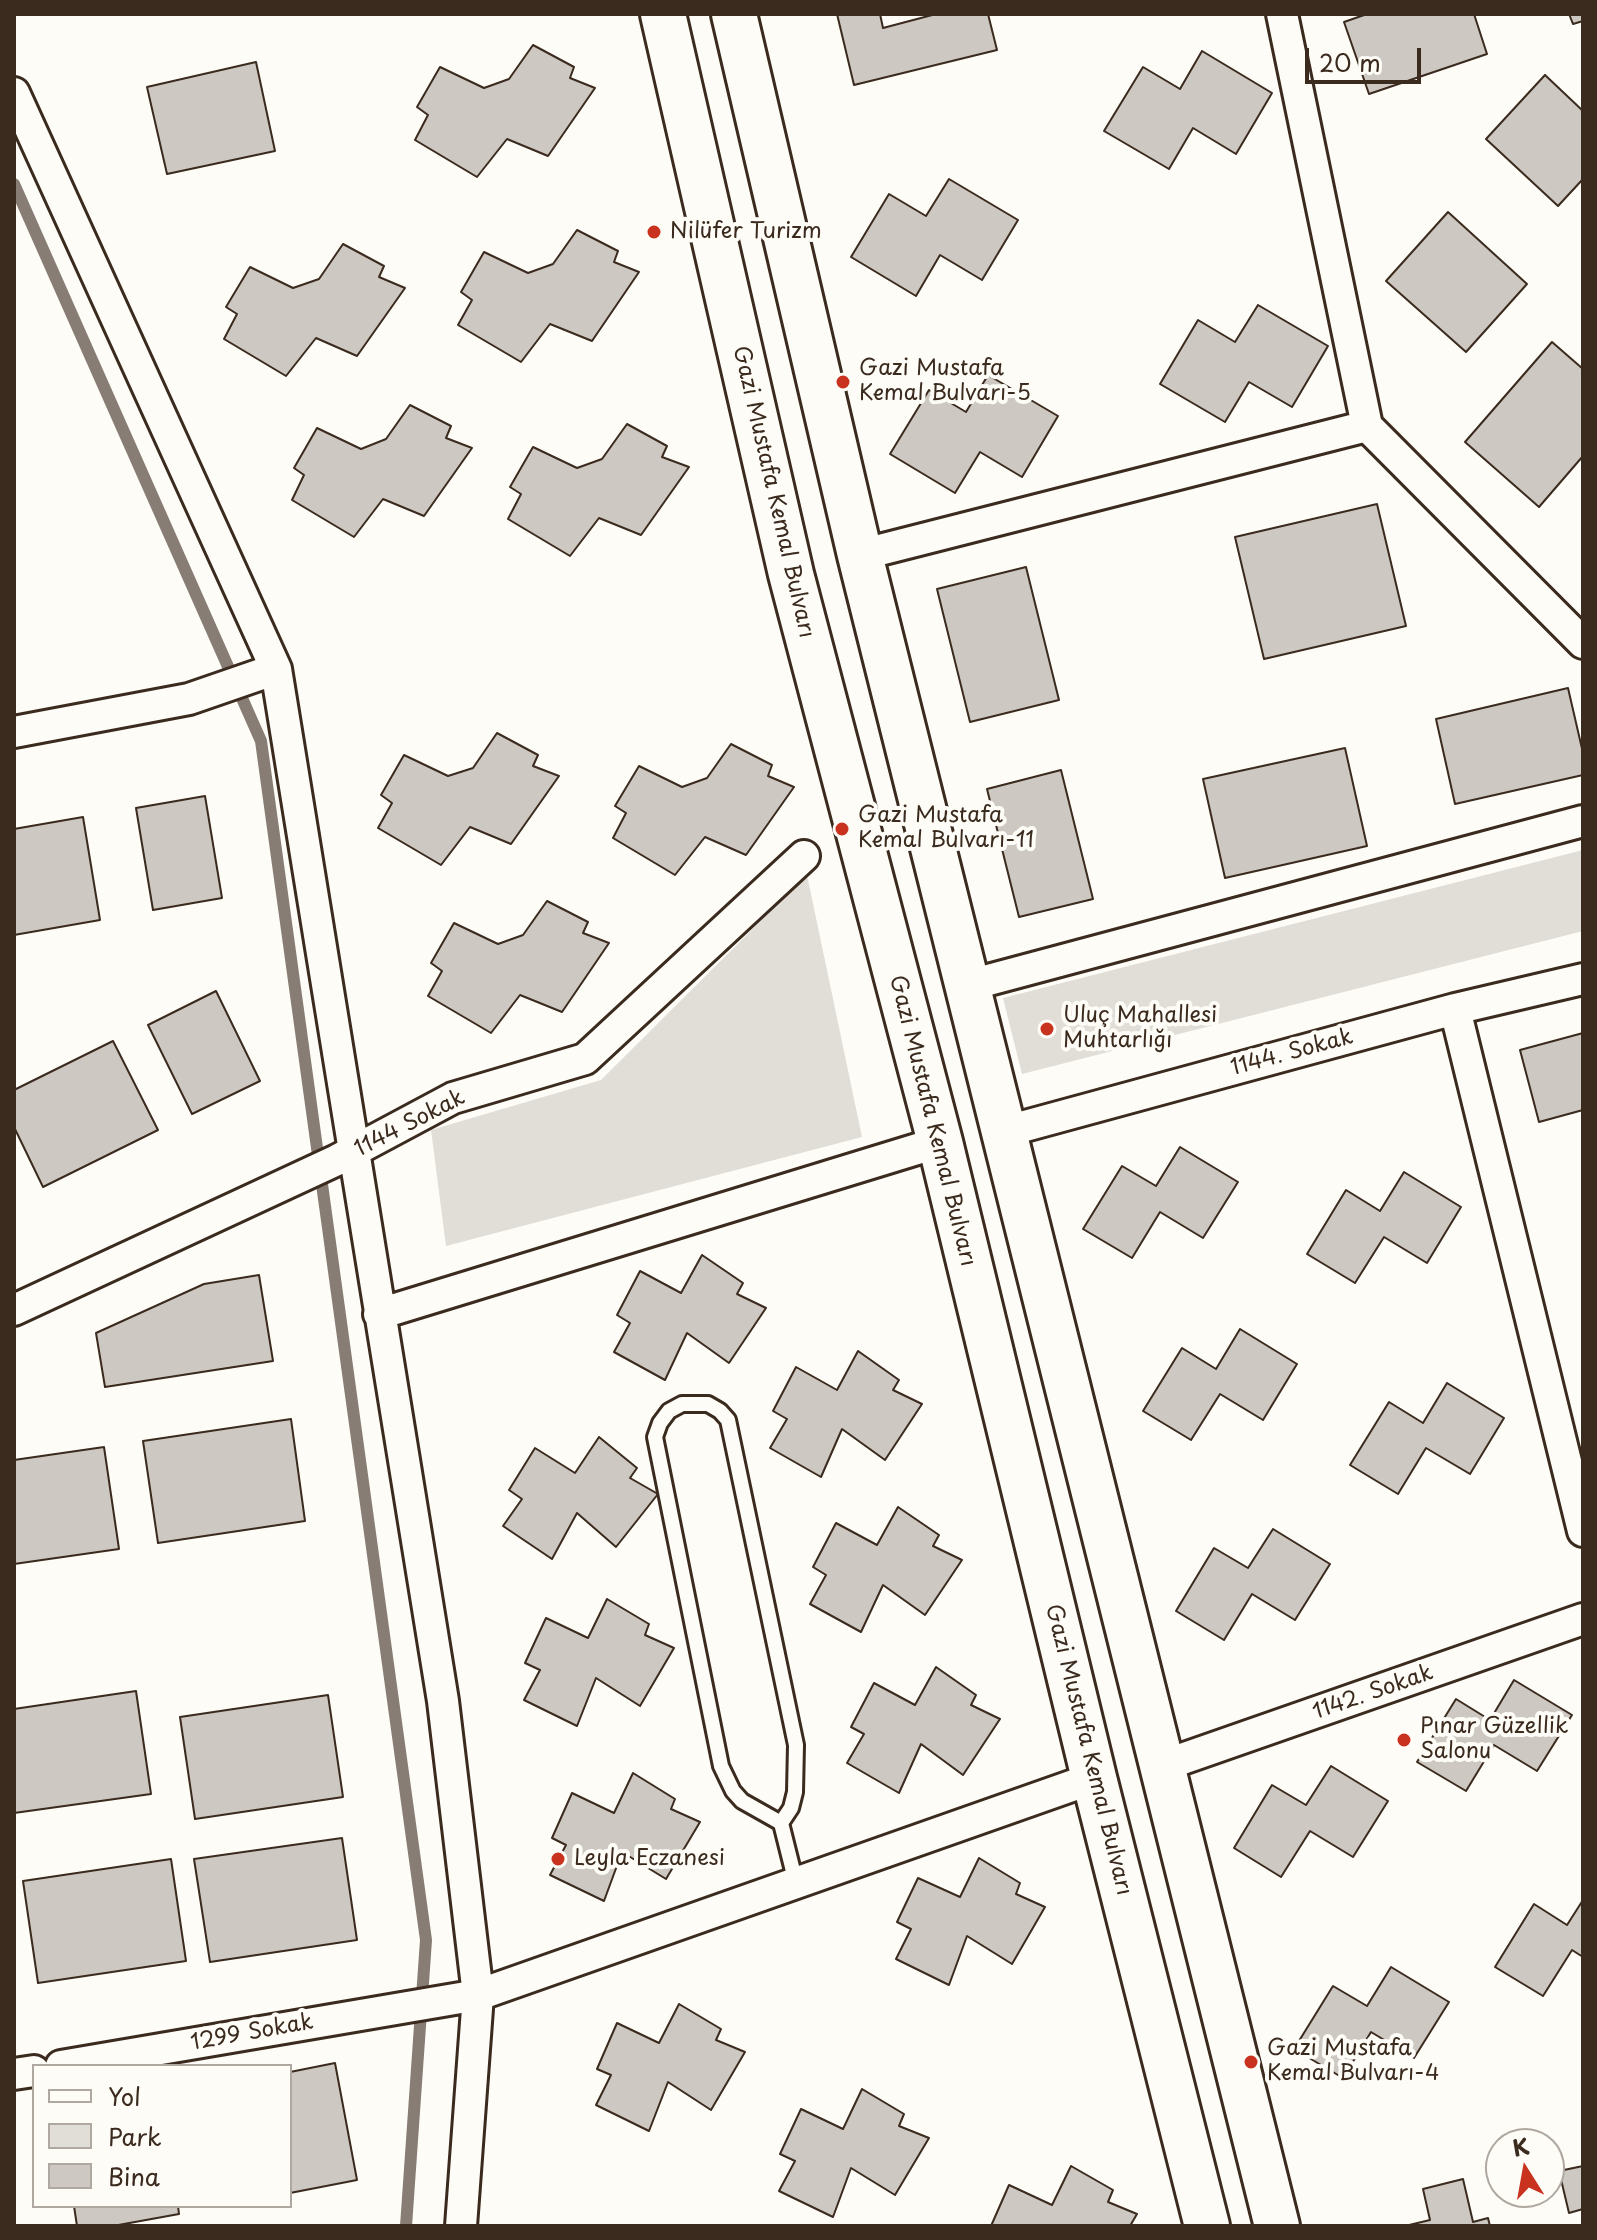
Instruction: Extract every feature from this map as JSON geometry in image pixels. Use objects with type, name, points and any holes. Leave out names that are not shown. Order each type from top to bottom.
[{"type":"main road","name":"Gazi Mustafa Kemal Bulvarı","points":[[663,14],[791,574],[940,1142],[1094,1778],[1207,2226]]},
{"type":"main road","points":[[734,14],[860,555],[1277,2226]]},
{"type":"street","points":[[1282,14],[1367,426],[1583,643]]},
{"type":"street","points":[[14,93],[276,669],[345,1157],[379,1314],[443,1701],[478,1995],[461,2226]]},
{"type":"street","points":[[860,555],[1367,426]]},
{"type":"street","points":[[14,732],[189,699],[276,669]]},
{"type":"street","points":[[966,986],[1583,821]]},
{"type":"street","name":"1144 Sokak","points":[[14,1310],[345,1157],[453,1098],[585,1059],[804,856]]},
{"type":"street","name":"1144. Sokak","points":[[1003,1132],[1455,1009],[1583,979]]},
{"type":"street","points":[[1455,1009],[1583,1531]]},
{"type":"street","points":[[379,1314],[940,1142]]},
{"type":"street","name":"1142. Sokak","points":[[1162,1766],[1583,1619]]},
{"type":"street","name":"1299 Sokak","points":[[73,2064],[478,1995],[1094,1778]]},
{"type":"lane","points":[[781,1823],[742,1801],[733,1791],[721,1766],[655,1437],[669,1411],[682,1404],[708,1404],[728,1420],[796,1745],[795,1792],[791,1808],[781,1823],[796,1883]]},
{"type":"green space","points":[[1583,850],[1583,931],[1022,1074],[1003,998]]},
{"type":"green space","points":[[807,875],[862,1137],[446,1246],[431,1130],[601,1080]]},
{"type":"building","points":[[837,14],[880,14],[883,28],[936,14],[988,14],[997,50],[854,85]]},
{"type":"building","points":[[1367,14],[1474,14],[1487,54],[1369,94],[1344,22]]},
{"type":"building","points":[[1569,14],[1583,14],[1583,21],[1573,24]]},
{"type":"building","points":[[533,45],[574,67],[570,78],[595,88],[548,156],[507,139],[477,177],[415,140],[428,115],[417,107],[440,67],[484,88],[509,79]]},
{"type":"building","points":[[1202,51],[1272,93],[1236,154],[1193,128],[1169,169],[1104,131],[1143,67],[1180,89]]},
{"type":"building","points":[[256,62],[275,151],[167,174],[147,87]]},
{"type":"building","points":[[1545,75],[1583,111],[1583,179],[1558,206],[1486,139]]},
{"type":"building","points":[[949,179],[1018,220],[982,280],[940,255],[916,296],[851,257],[889,194],[926,216]]},
{"type":"building","points":[[1448,212],[1527,284],[1466,352],[1386,281]]},
{"type":"building","points":[[577,230],[618,251],[614,262],[639,272],[592,341],[550,324],[521,362],[458,325],[472,300],[461,292],[484,252],[528,273],[553,264]]},
{"type":"building","points":[[343,244],[384,266],[379,277],[405,288],[357,356],[316,338],[286,376],[224,339],[237,314],[226,307],[250,267],[293,288],[319,279]]},
{"type":"building","points":[[1258,305],[1328,346],[1292,407],[1249,382],[1225,422],[1160,384],[1198,320],[1235,342]]},
{"type":"building","points":[[1552,342],[1583,369],[1583,456],[1539,507],[1465,442]]},
{"type":"building","points":[[988,375],[1058,416],[1022,477],[980,452],[955,493],[890,454],[929,390],[966,412]]},
{"type":"building","points":[[410,405],[451,426],[446,438],[472,448],[424,516],[383,499],[354,537],[292,500],[304,475],[294,468],[317,428],[361,449],[386,439]]},
{"type":"building","points":[[627,424],[667,446],[662,457],[689,467],[641,535],[599,518],[570,556],[508,519],[521,494],[510,487],[533,447],[577,468],[602,459]]},
{"type":"building","points":[[1377,504],[1406,626],[1264,659],[1235,537]]},
{"type":"building","points":[[1026,567],[1059,700],[970,722],[937,589]]},
{"type":"building","points":[[1568,688],[1583,753],[1583,775],[1455,804],[1436,719]]},
{"type":"building","points":[[497,733],[538,755],[533,766],[559,776],[511,844],[470,827],[441,865],[378,828],[392,803],[381,795],[404,755],[448,776],[473,768]]},
{"type":"building","points":[[731,744],[772,765],[768,776],[794,787],[746,855],[705,837],[675,875],[613,838],[626,813],[615,806],[639,766],[682,787],[707,778]]},
{"type":"building","points":[[1345,748],[1367,846],[1225,878],[1203,779]]},
{"type":"building","points":[[1061,770],[1093,899],[1019,917],[987,789]]},
{"type":"building","points":[[205,796],[222,898],[153,910],[136,808]]},
{"type":"building","points":[[83,817],[100,920],[14,935],[14,829]]},
{"type":"building","points":[[547,901],[588,922],[583,933],[609,943],[562,1012],[520,995],[491,1033],[428,996],[442,971],[431,963],[454,923],[498,944],[523,935]]},
{"type":"building","points":[[216,991],[260,1081],[192,1114],[148,1025]]},
{"type":"building","points":[[1583,1033],[1583,1110],[1539,1122],[1520,1050]]},
{"type":"building","points":[[113,1041],[158,1130],[43,1187],[14,1127],[14,1090]]},
{"type":"building","points":[[1180,1147],[1238,1182],[1203,1238],[1160,1212],[1132,1258],[1083,1229],[1122,1166],[1156,1186]]},
{"type":"building","points":[[1404,1172],[1461,1207],[1427,1263],[1384,1237],[1355,1283],[1307,1254],[1346,1190],[1380,1211]]},
{"type":"building","points":[[702,1255],[743,1283],[737,1294],[766,1308],[729,1363],[687,1333],[665,1380],[614,1352],[630,1323],[617,1315],[640,1271],[681,1293]]},
{"type":"building","points":[[259,1275],[273,1361],[105,1387],[96,1333],[204,1284]]},
{"type":"building","points":[[1240,1329],[1297,1364],[1263,1420],[1220,1394],[1191,1440],[1143,1411],[1182,1348],[1216,1369]]},
{"type":"building","points":[[858,1351],[899,1380],[893,1390],[922,1404],[885,1460],[842,1429],[821,1477],[770,1448],[787,1419],[773,1411],[796,1367],[837,1390]]},
{"type":"building","points":[[1447,1383],[1504,1418],[1470,1474],[1426,1448],[1398,1494],[1350,1465],[1389,1402],[1423,1423]]},
{"type":"building","points":[[291,1419],[305,1521],[158,1543],[143,1441]]},
{"type":"building","points":[[599,1437],[637,1468],[630,1478],[658,1494],[616,1547],[577,1513],[552,1559],[503,1526],[522,1499],[509,1490],[535,1448],[575,1473]]},
{"type":"building","points":[[104,1447],[119,1549],[14,1564],[14,1460]]},
{"type":"building","points":[[898,1507],[939,1535],[933,1546],[962,1560],[925,1615],[883,1585],[861,1632],[810,1604],[826,1575],[813,1567],[836,1523],[877,1545]]},
{"type":"building","points":[[1273,1529],[1330,1564],[1295,1620],[1252,1594],[1224,1640],[1176,1611],[1214,1548],[1248,1568]]},
{"type":"building","points":[[607,1599],[649,1624],[645,1635],[674,1648],[640,1706],[596,1678],[577,1726],[524,1700],[540,1670],[525,1663],[546,1618],[588,1638]]},
{"type":"building","points":[[936,1667],[976,1695],[971,1705],[1000,1719],[963,1775],[921,1744],[899,1793],[847,1763],[864,1734],[851,1727],[874,1683],[915,1705]]},
{"type":"building","points":[[1514,1680],[1572,1715],[1537,1771],[1494,1745],[1466,1791],[1417,1762],[1456,1699],[1490,1720]]},
{"type":"building","points":[[136,1691],[151,1794],[14,1813],[14,1709]]},
{"type":"building","points":[[328,1695],[343,1797],[195,1819],[180,1717]]},
{"type":"building","points":[[1331,1766],[1388,1801],[1353,1857],[1310,1831],[1281,1877],[1234,1848],[1272,1785],[1306,1805]]},
{"type":"building","points":[[633,1773],[675,1799],[671,1809],[700,1822],[666,1879],[622,1852],[604,1901],[550,1875],[566,1845],[552,1838],[572,1793],[614,1813]]},
{"type":"building","points":[[342,1838],[357,1940],[210,1962],[194,1859]]},
{"type":"building","points":[[979,1858],[1020,1883],[1016,1894],[1045,1907],[1012,1964],[967,1936],[949,1985],[896,1959],[911,1929],[897,1922],[918,1878],[960,1897]]},
{"type":"building","points":[[171,1859],[186,1961],[38,1983],[23,1881]]},
{"type":"building","points":[[1583,1900],[1583,1957],[1572,1950],[1543,1996],[1495,1967],[1534,1904],[1567,1925]]},
{"type":"building","points":[[1391,1967],[1449,2002],[1414,2058],[1371,2032],[1343,2078],[1294,2049],[1333,1986],[1367,2006]]},
{"type":"building","points":[[679,2004],[721,2029],[716,2040],[745,2052],[711,2110],[668,2082],[649,2131],[596,2105],[611,2075],[597,2069],[617,2023],[659,2043]]},
{"type":"building","points":[[335,2063],[357,2180],[292,2193],[292,2072]]},
{"type":"building","points":[[862,2089],[904,2114],[899,2126],[929,2138],[895,2195],[851,2168],[833,2217],[779,2191],[795,2161],[780,2154],[801,2109],[843,2129]]},
{"type":"building","points":[[1071,2166],[1113,2190],[1108,2202],[1137,2214],[1130,2226],[991,2226],[1009,2185],[1052,2205]]},
{"type":"building","points":[[1583,2166],[1583,2209],[1569,2213],[1565,2196],[1565,2170]]},
{"type":"building","points":[[1463,2179],[1473,2222],[1488,2218],[1490,2226],[1405,2226],[1430,2220],[1423,2189]]},
{"type":"building","points":[[74,2208],[178,2208],[179,2214],[113,2226],[77,2226]]},
{"type":"waterway","points":[[14,184],[261,741],[426,1940],[406,2226]]},
{"type":"place","name":"Nilüfer Turizm","points":[[654,232]]},
{"type":"place","name":"Gazi Mustafa Kemal Bulvarı-5","points":[[843,382]]},
{"type":"place","name":"Gazi Mustafa Kemal Bulvarı-11","points":[[842,829]]},
{"type":"place","name":"Uluç Mahallesi Muhtarlığı","points":[[1047,1029]]},
{"type":"place","name":"Pınar Güzellik Salonu","points":[[1404,1740]]},
{"type":"place","name":"Leyla Eczanesi","points":[[558,1859]]},
{"type":"place","name":"Gazi Mustafa Kemal Bulvarı-4","points":[[1251,2062]]}]
